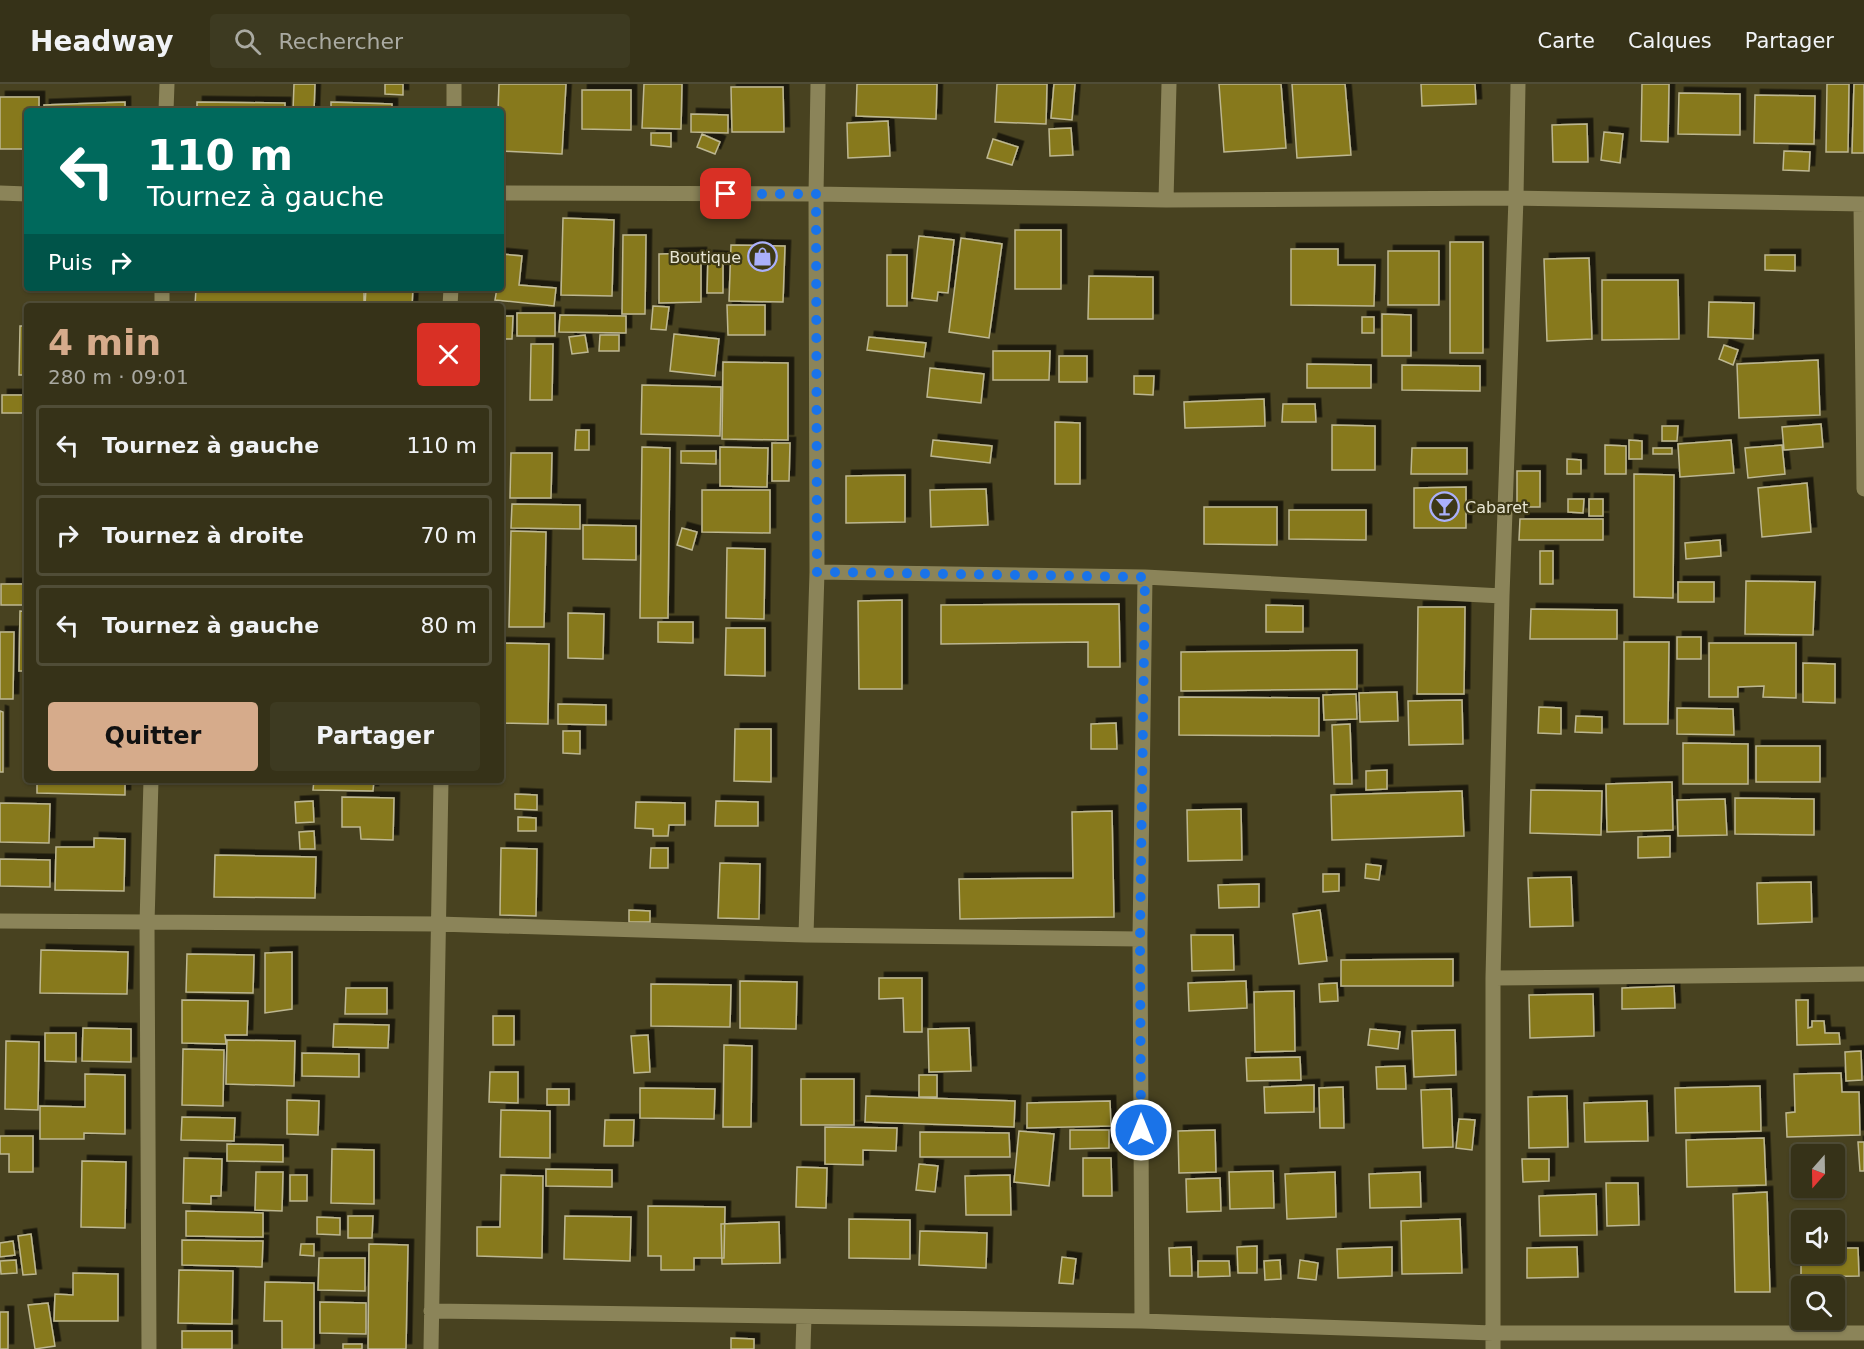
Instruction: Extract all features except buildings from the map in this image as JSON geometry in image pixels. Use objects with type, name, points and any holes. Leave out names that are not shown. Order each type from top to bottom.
[{"type":"street","points":[[166,108],[167,84]]},
{"type":"street","points":[[454,84],[454,108]]},
{"type":"street","points":[[806,934],[817,572],[818,84]]},
{"type":"street","points":[[1166,200],[1168,84]]},
{"type":"street","points":[[1493,1349],[1493,978],[1518,84]]},
{"type":"street","points":[[504,193],[816,194],[1166,200],[1516,198],[1863,204],[1864,489]]},
{"type":"street","points":[[0,194],[24,194]]},
{"type":"street","points":[[817,572],[1145,577],[1502,596]]},
{"type":"street","points":[[1142,1321],[1140,939],[1145,577]]},
{"type":"street","points":[[149,1349],[147,923],[151,783]]},
{"type":"street","points":[[431,1349],[441,783]]},
{"type":"street","points":[[0,921],[438,924],[806,934],[1140,939]]},
{"type":"street","points":[[1493,978],[1864,974]]},
{"type":"street","points":[[431,1311],[1142,1321],[1493,1333],[1864,1333]]},
{"type":"street","points":[[803,1349],[804,1317]]},
{"type":"place","name":"Boutique","points":[[762,257]]},
{"type":"place","name":"Cabaret","points":[[1444,507]]},
{"type":"route","points":[[726,194],[816,194],[817,572],[1145,577],[1140,939],[1141,1130]]}]
